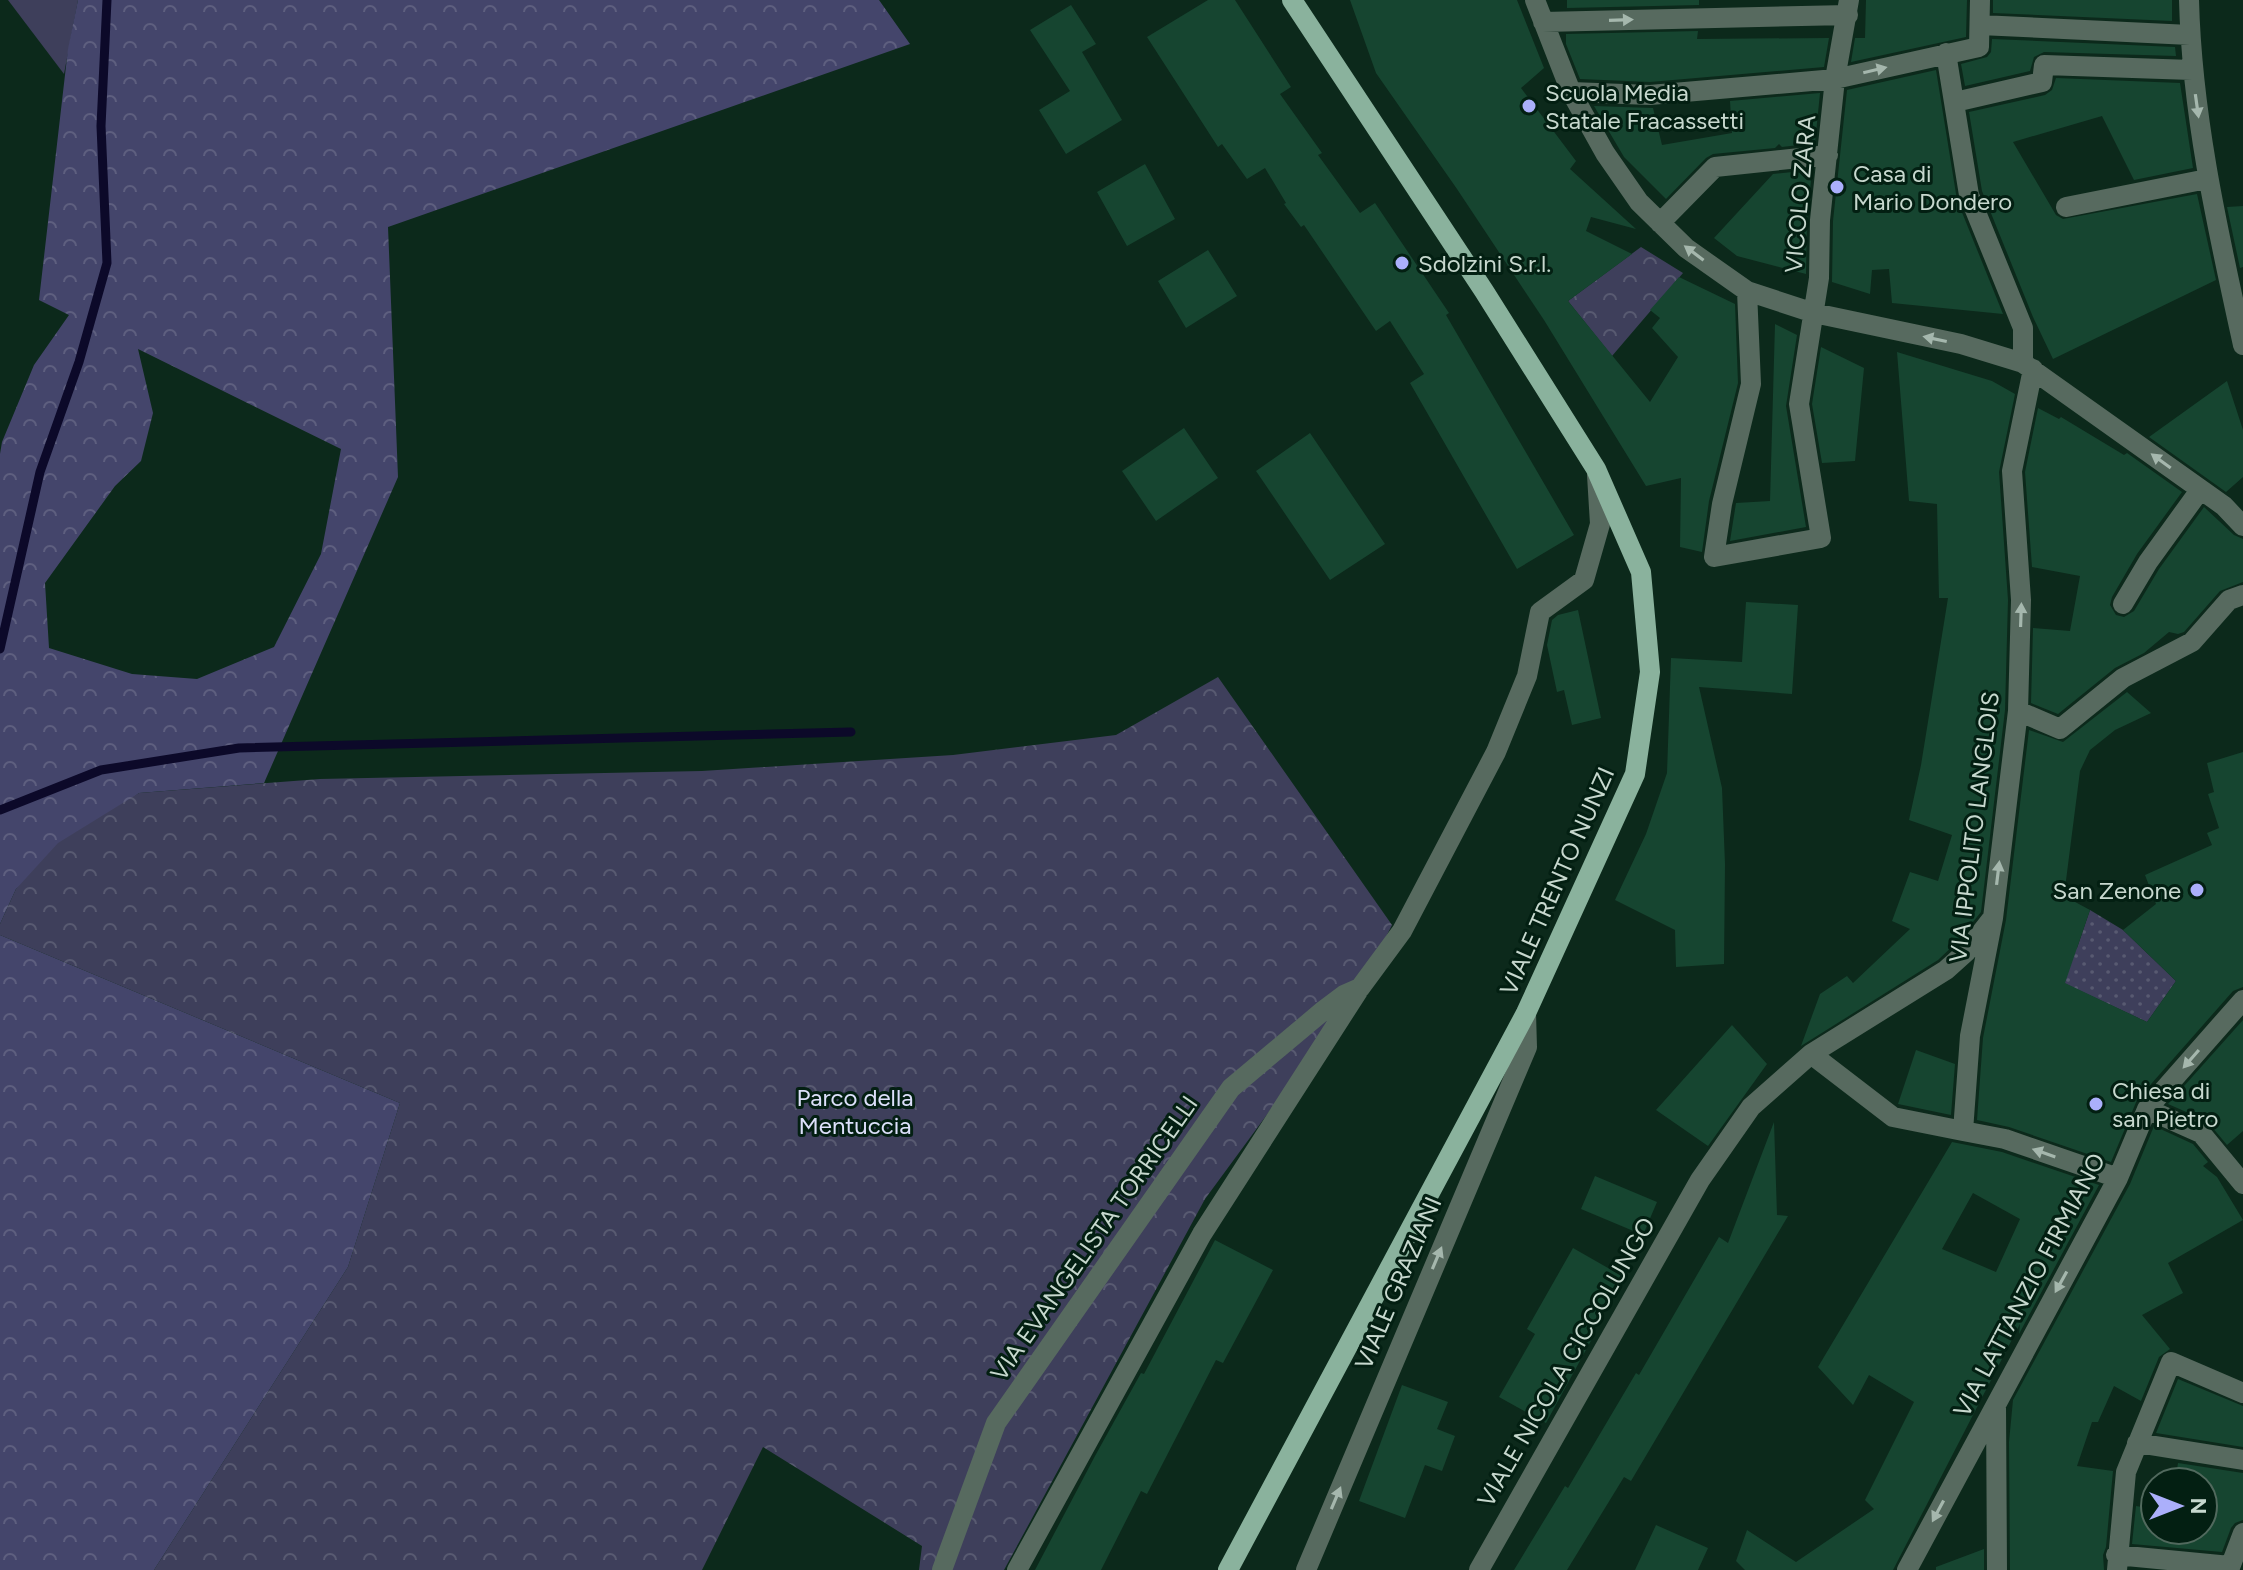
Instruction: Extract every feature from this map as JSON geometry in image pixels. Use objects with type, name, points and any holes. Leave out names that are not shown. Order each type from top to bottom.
[{"type":"main road","name":"VIALE TRENTO NUNZI","points":[[1228,1570],[1526,1013],[1635,774],[1650,672],[1641,572],[1596,469],[1484,291],[1292,0]]},
{"type":"street","points":[[1535,0],[1571,92],[1614,165],[1639,202],[1686,248],[1747,291],[1814,313],[1961,344],[2028,366],[2224,506],[2243,526]]},
{"type":"street","points":[[1571,92],[1650,95],[1835,79],[1979,47],[1980,0]]},
{"type":"street","points":[[2189,0],[2192,70],[2207,179],[2243,345]]},
{"type":"street","points":[[1543,22],[1849,8]]},
{"type":"street","name":"VICOLO ZARA","points":[[1747,291],[1751,384],[1722,504],[1714,557],[1821,538],[1799,404],[1819,278],[1820,220],[1835,79],[1849,8]]},
{"type":"street","points":[[1980,25],[2190,35]]},
{"type":"street","name":"VIA IPPOLITO LANGLOIS","points":[[1946,53],[1969,195],[2023,328],[2028,366],[2012,471],[2021,600],[2018,711],[1993,918],[1970,1036],[1963,1131]]},
{"type":"street","points":[[1955,102],[2042,82],[2044,65],[2192,70]]},
{"type":"street","points":[[1660,223],[1715,167],[1828,155]]},
{"type":"street","points":[[2066,207],[2207,179]]},
{"type":"street","name":"VIA EVANGELISTA TORRICELLI","points":[[1017,1570],[1202,1234],[1360,988],[1402,931],[1496,752],[1527,676],[1540,612],[1584,580],[1600,524],[1596,469]]},
{"type":"street","points":[[2123,604],[2148,562],[2200,490]]},
{"type":"street","points":[[2018,711],[2060,729],[2123,678],[2192,642],[2229,600],[2243,595]]},
{"type":"street","name":"VIALE NICOLA CICCOLUNGO","points":[[1479,1570],[1700,1180],[1751,1107],[1811,1054],[1946,970],[1966,952],[1993,918]]},
{"type":"street","name":"VIA EVANGELISTA TORRICELLI","points":[[942,1570],[996,1423],[1231,1088],[1324,1010],[1360,988]]},
{"type":"street","name":"VIA LATTANZIO FIRMIANO","points":[[1907,1570],[2118,1178],[2147,1109],[2243,1000]]},
{"type":"street","name":"VIALE GRAZIANI","points":[[1306,1570],[1527,1047],[1526,1013]]},
{"type":"street","points":[[1811,1054],[1893,1117],[2005,1139],[2118,1178]]},
{"type":"street","points":[[2147,1109],[2201,1133],[2243,1184]]},
{"type":"street","points":[[2243,1393],[2171,1362],[2126,1472],[2116,1563],[2229,1568],[2243,1533]]},
{"type":"street","points":[[1996,1402],[1997,1570]]},
{"type":"street","points":[[2137,1443],[2243,1460]]},
{"type":"green space","points":[[8,0],[78,0],[64,74]]},
{"type":"green space","points":[[78,0],[879,0],[910,44],[388,227],[398,477],[264,783],[139,793],[16,889],[0,924],[0,454],[2,442],[34,365],[69,315],[39,300],[68,49]],"holes":[[[138,349],[341,449],[321,554],[274,647],[197,679],[132,674],[49,648],[45,583],[115,486],[141,461],[153,413]]]},
{"type":"green space","points":[[1641,247],[1683,273],[1612,356],[1568,301]]},
{"type":"green space","name":"Parco della Mentuccia","points":[[1218,677],[1392,925],[1360,988],[1205,1199],[1004,1570],[919,1570],[922,1546],[763,1447],[702,1570],[154,1570],[348,1267],[400,1103],[0,935],[0,924],[16,889],[58,843],[139,793],[320,779],[702,771],[953,755],[1116,735]]},
{"type":"green space","points":[[2090,910],[2123,930],[2176,981],[2147,1022],[2042,973],[2077,948]]},
{"type":"green space","points":[[0,935],[400,1103],[348,1267],[154,1570],[0,1570]]},
{"type":"building","points":[[1208,0],[1235,0],[1291,87],[1280,94],[1322,153],[1318,155],[1360,213],[1375,203],[1449,313],[1446,315],[1574,535],[1517,569],[1410,383],[1424,374],[1390,321],[1376,331],[1304,225],[1301,227],[1284,204],[1265,168],[1247,179],[1222,144],[1218,147],[1147,37]]},
{"type":"building","points":[[1350,0],[1517,0],[1544,68],[1521,88],[1576,161],[1570,169],[1636,229],[1591,217],[1586,231],[1632,254],[1568,301],[1650,402],[1678,357],[1652,328],[1660,318],[1650,310],[1679,277],[1735,304],[1738,383],[1709,501],[1702,552],[1680,547],[1681,478],[1646,486],[1544,320],[1376,73]]},
{"type":"building","points":[[1567,0],[1699,0],[1699,5],[1567,8]]},
{"type":"building","points":[[1866,0],[1967,0],[1966,37],[1851,62],[1855,38],[1865,38]]},
{"type":"building","points":[[1993,0],[2172,0],[2172,21],[1993,13]]},
{"type":"building","points":[[1071,5],[1096,44],[1082,52],[1122,120],[1066,154],[1039,110],[1070,91],[1030,30]]},
{"type":"building","points":[[1698,31],[1697,39],[1829,38],[1824,67],[1650,82],[1580,79],[1566,44],[1566,34]]},
{"type":"building","points":[[1992,39],[2175,47],[2176,56],[2044,52],[2034,57],[2030,71],[1965,86],[1961,64],[1987,57],[1991,52]]},
{"type":"building","points":[[1936,70],[1957,200],[2003,314],[1892,303],[1889,269],[1872,270],[1870,294],[1832,282],[1833,221],[1847,90]]},
{"type":"building","points":[[2056,78],[2180,83],[2193,168],[2134,180],[2102,116],[2013,142],[2056,215],[2063,219],[2197,194],[2216,280],[2053,359],[1982,191],[1969,112],[2045,95],[2052,90]]},
{"type":"building","points":[[1820,93],[1815,143],[1782,147],[1779,144],[1775,148],[1713,154],[1666,199],[1624,157],[1594,106],[1653,108],[1662,145],[1732,133],[1730,101]]},
{"type":"building","points":[[1145,164],[1175,219],[1127,246],[1097,192]]},
{"type":"building","points":[[1812,170],[1806,274],[1737,256],[1714,238],[1773,174]]},
{"type":"building","points":[[2243,206],[2243,267],[2240,268],[2227,207]]},
{"type":"building","points":[[1208,250],[1237,296],[1186,328],[1158,281]]},
{"type":"building","points":[[1775,324],[1797,335],[1786,406],[1806,527],[1730,541],[1736,503],[1770,501]]},
{"type":"building","points":[[1821,347],[1864,368],[1855,461],[1822,463],[1812,404]]},
{"type":"building","points":[[1897,352],[1992,381],[2015,394],[1999,472],[2008,600],[2005,710],[1981,912],[1938,960],[1801,1046],[1820,994],[1847,976],[1853,983],[1910,929],[1892,921],[1910,872],[1938,881],[1952,835],[1909,820],[1948,598],[1939,598],[1937,504],[1909,501]]},
{"type":"building","points":[[2227,381],[2243,430],[2243,477],[2226,492],[2149,437]]},
{"type":"building","points":[[2038,408],[2059,419],[2061,417],[2124,455],[2127,453],[2182,492],[2137,554],[2112,597],[2110,605],[2116,615],[2124,617],[2134,611],[2159,569],[2204,507],[2234,535],[2243,539],[2243,582],[2220,591],[2184,632],[2169,632],[2144,653],[2115,668],[2058,714],[2031,703],[2033,628],[2070,631],[2080,576],[2032,567],[2025,472]]},
{"type":"building","points":[[1184,428],[1218,478],[1156,521],[1122,471]]},
{"type":"building","points":[[1310,433],[1385,544],[1330,580],[1256,471]]},
{"type":"building","points":[[1746,602],[1798,605],[1792,694],[1699,687],[1722,788],[1724,964],[1676,967],[1675,930],[1615,900],[1646,834],[1667,773],[1671,658],[1742,662]]},
{"type":"building","points":[[1578,610],[1601,718],[1572,725],[1564,690],[1557,692],[1547,645],[1552,620],[1558,615]]},
{"type":"building","points":[[2127,692],[2151,713],[2115,730],[2090,750],[2080,771],[2064,896],[2090,910],[2065,983],[2147,1022],[2176,981],[2123,930],[2156,904],[2145,875],[2212,845],[2207,833],[2219,828],[2208,794],[2214,792],[2207,763],[2243,752],[2243,987],[2233,991],[2137,1100],[2111,1162],[2009,1127],[1977,1120],[1983,1038],[2006,920],[2029,730],[2063,742]]},
{"type":"building","points":[[2243,1020],[2243,1131],[2227,1145],[2207,1121],[2168,1104]]},
{"type":"building","points":[[1732,1025],[1767,1064],[1708,1146],[1656,1110]]},
{"type":"building","points":[[1916,1050],[1955,1064],[1951,1115],[1898,1104]]},
{"type":"building","points":[[1774,1122],[1777,1215],[1788,1216],[1631,1481],[1624,1477],[1567,1570],[1514,1570],[1565,1486],[1568,1488],[1636,1373],[1639,1375],[1719,1237],[1728,1243]]},
{"type":"building","points":[[2154,1126],[2193,1144],[2208,1162],[2203,1166],[2217,1177],[2243,1220],[2168,1263],[2183,1293],[2142,1315],[2170,1349],[2159,1357],[2141,1401],[2114,1386],[2098,1422],[2092,1422],[2077,1466],[2113,1471],[2104,1570],[2010,1570],[2009,1442],[2013,1400],[2130,1184]]},
{"type":"building","points":[[1952,1142],[2002,1152],[2099,1185],[2019,1334],[2020,1324],[1893,1570],[1745,1570],[1736,1561],[1747,1530],[1796,1562],[1874,1509],[1865,1500],[1914,1402],[1869,1375],[1853,1405],[1818,1367]],"holes":[[[1973,1193],[2020,1219],[1996,1272],[1942,1249]]]},
{"type":"building","points":[[1595,1176],[1657,1202],[1643,1235],[1581,1209]]},
{"type":"building","points":[[1215,1240],[1273,1270],[1223,1363],[1216,1360],[1147,1494],[1141,1491],[1101,1570],[1035,1570],[1095,1456],[1141,1373],[1144,1374]]},
{"type":"building","points":[[1573,1248],[1622,1276],[1546,1423],[1499,1397],[1535,1334],[1527,1329]]},
{"type":"building","points":[[2178,1379],[2243,1406],[2243,1447],[2156,1433]]},
{"type":"building","points":[[1402,1385],[1448,1402],[1437,1429],[1455,1436],[1442,1471],[1425,1465],[1405,1518],[1359,1501]]},
{"type":"building","points":[[2219,1469],[2243,1473],[2243,1520],[2231,1528],[2222,1552],[2154,1546],[2219,1546]]},
{"type":"building","points":[[2136,1506],[2139,1506],[2139,1545],[2132,1544]]},
{"type":"building","points":[[1656,1525],[1708,1548],[1698,1570],[1635,1570]]},
{"type":"building","points":[[1984,1549],[1984,1570],[1936,1570],[1936,1567]]},
{"type":"waterway","points":[[0,649],[40,472],[79,362],[107,263],[101,126],[107,0]]},
{"type":"waterway","points":[[0,810],[101,770],[239,748],[851,732]]},
{"type":"place","name":"Scuola Media Statale Fracassetti","points":[[1529,106]]},
{"type":"place","name":"Casa di Mario Dondero","points":[[1837,187]]},
{"type":"place","name":"Sdolzini S.r.l.","points":[[1402,263]]},
{"type":"place","name":"San Zenone","points":[[2197,890]]},
{"type":"place","name":"Chiesa di san Pietro","points":[[2096,1104]]}]
